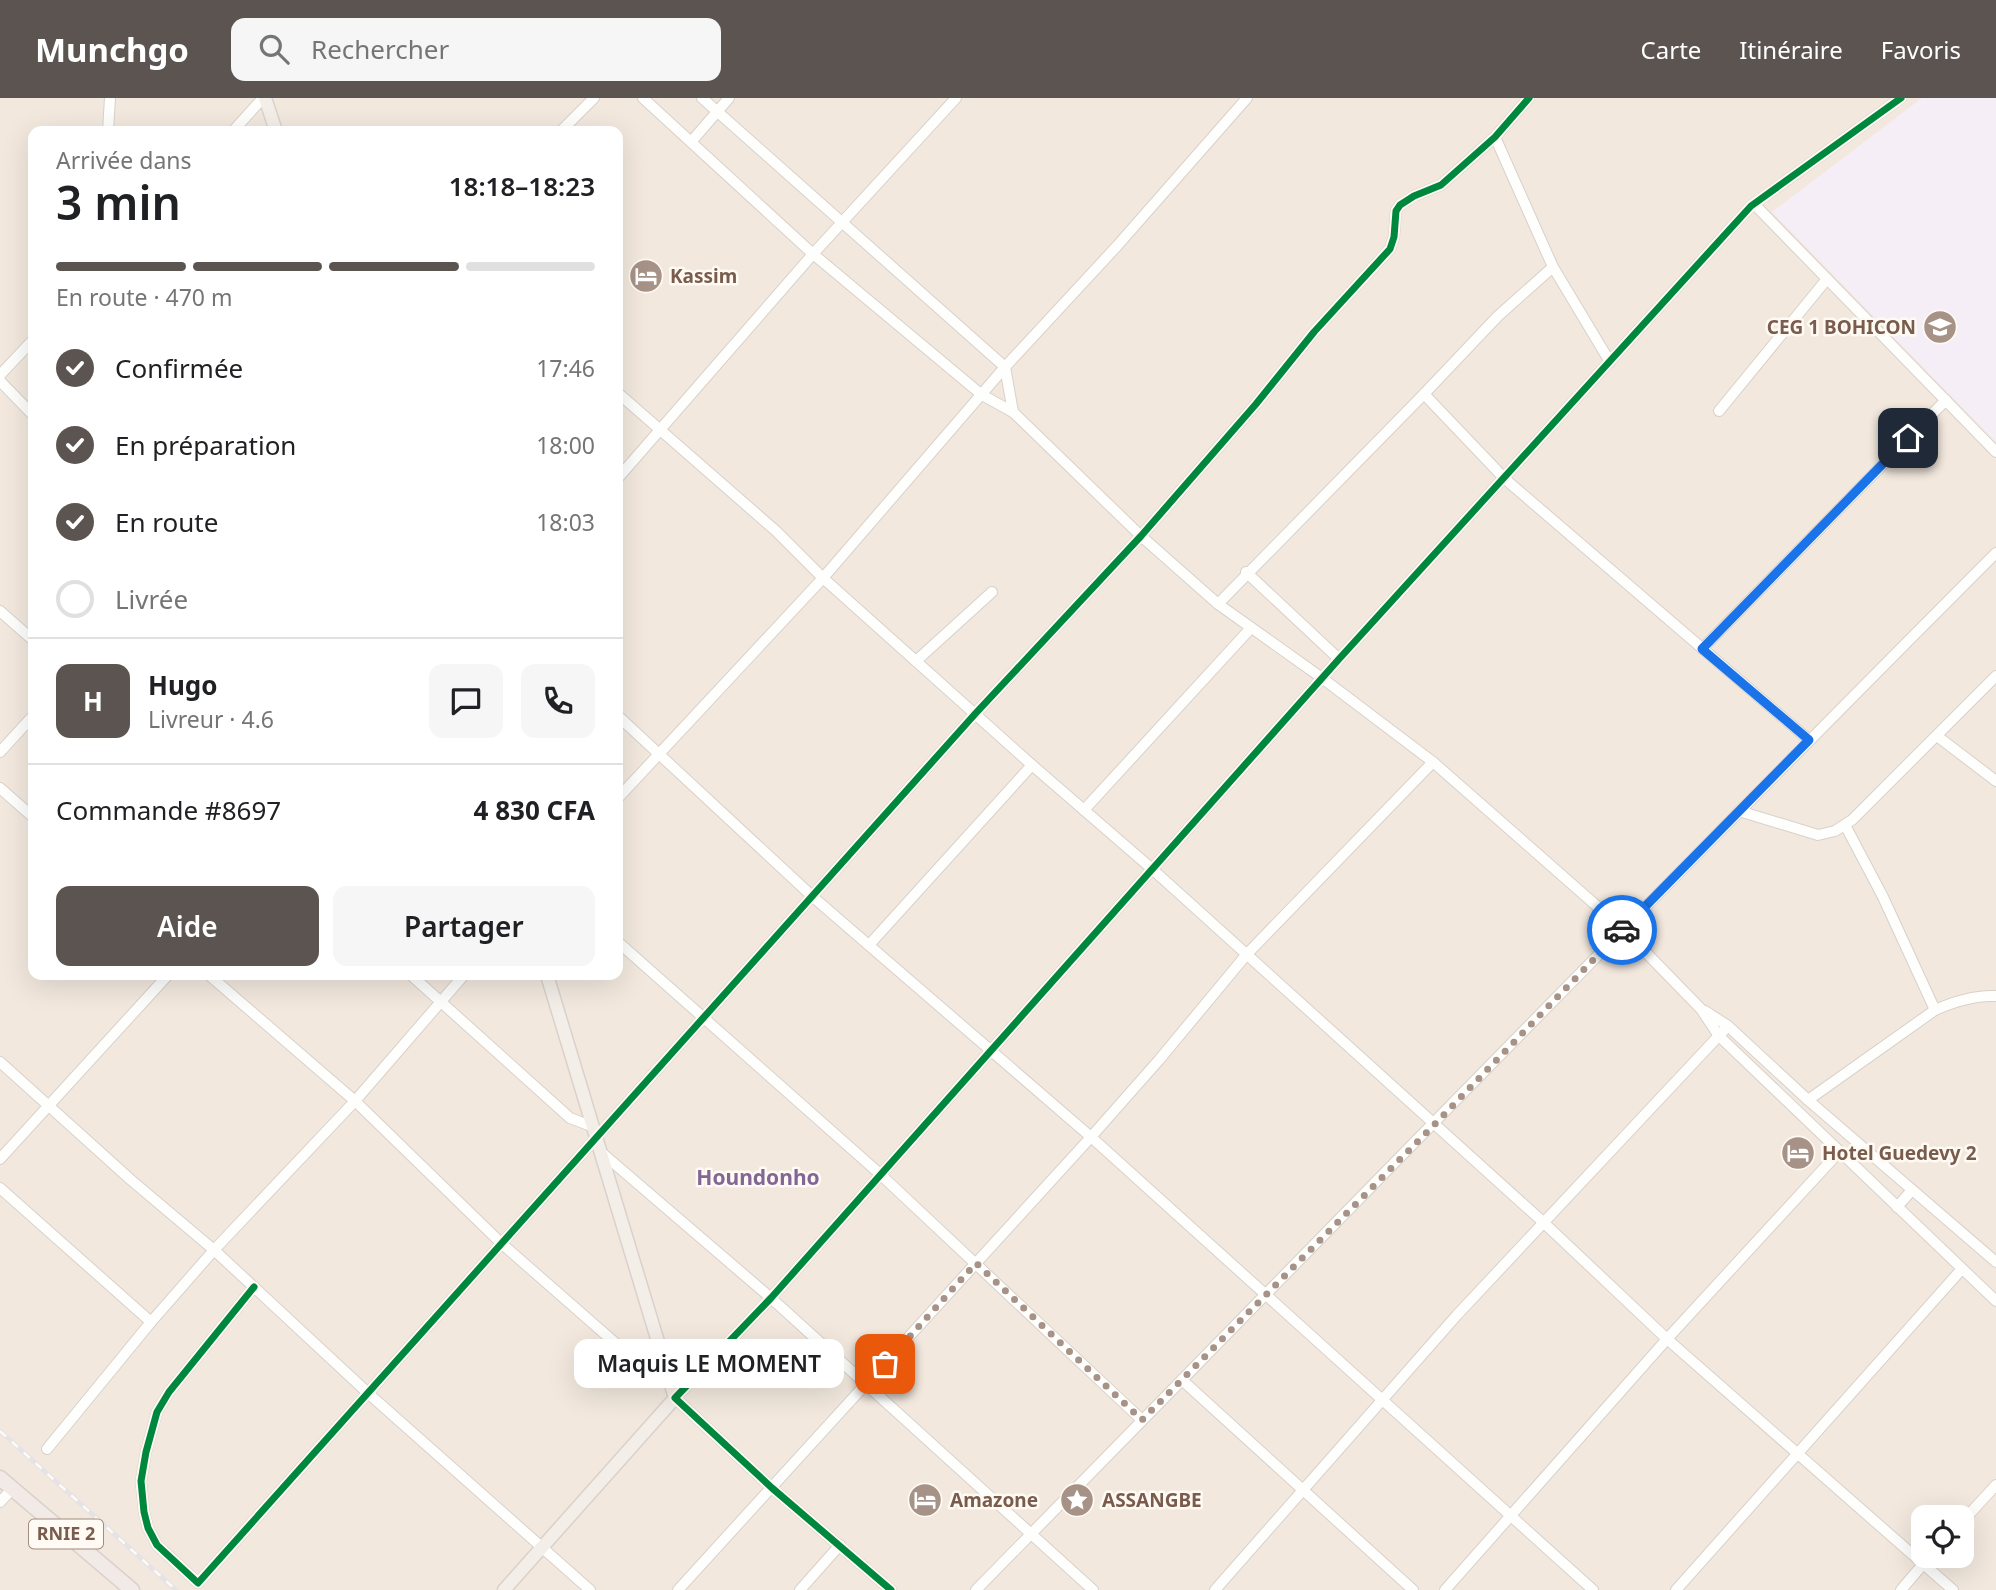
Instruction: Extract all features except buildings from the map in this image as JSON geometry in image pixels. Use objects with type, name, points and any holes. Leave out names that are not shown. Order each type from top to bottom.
[{"type":"highway","name":"RNIE 2","points":[[0,1478],[132,1590]]},
{"type":"main road","points":[[264,98],[274,126]]},
{"type":"main road","points":[[503,1590],[675,1398],[548,980]]},
{"type":"street","points":[[108,126],[110,98]]},
{"type":"street","points":[[238,126],[264,98]]},
{"type":"street","points":[[566,126],[594,98]]},
{"type":"street","points":[[643,98],[813,254],[982,395],[1013,412],[1141,536],[1217,604],[1322,678],[1433,762],[1623,929],[1702,1009],[1728,1026],[1808,1100],[1996,1262]]},
{"type":"street","points":[[702,98],[1005,367],[1013,412]]},
{"type":"street","points":[[691,142],[729,98]]},
{"type":"street","points":[[623,472],[842,221],[956,98]]},
{"type":"street","points":[[623,792],[823,578],[1005,367],[1117,246],[1247,98]]},
{"type":"street","points":[[254,1287],[194,1359],[157,1412],[141,1481],[148,1528],[157,1545],[198,1583],[369,1394],[501,1243],[593,1132],[704,1018],[975,713],[1141,536],[1242,421],[1314,332],[1390,249],[1396,211],[1400,205],[1413,196],[1441,185],[1495,137],[1529,98]]},
{"type":"street","points":[[891,1590],[772,1488],[675,1398],[771,1298],[1151,868],[1754,204],[1900,98]]},
{"type":"street","points":[[1495,137],[1553,267],[1611,362]]},
{"type":"street","points":[[1754,204],[1996,452]]},
{"type":"street","points":[[1217,604],[1498,316],[1553,267]]},
{"type":"street","points":[[1719,411],[1827,279]]},
{"type":"street","points":[[0,375],[28,345]]},
{"type":"street","points":[[0,381],[28,410]]},
{"type":"street","points":[[1424,394],[1505,479],[1809,740]]},
{"type":"street","points":[[623,398],[776,531],[823,578],[1247,954],[1667,1339],[1798,1453],[1911,1546]]},
{"type":"street","points":[[1702,649],[1946,400]]},
{"type":"street","points":[[976,1590],[1739,811],[1996,553]]},
{"type":"street","points":[[1246,572],[1339,659]]},
{"type":"street","points":[[916,661],[992,592]]},
{"type":"street","points":[[0,611],[28,636]]},
{"type":"street","points":[[1084,810],[1250,629]]},
{"type":"street","points":[[1739,811],[1818,835],[1835,831],[1845,825],[1996,676]]},
{"type":"street","points":[[623,720],[813,897],[1091,1137],[1592,1590]]},
{"type":"street","points":[[0,752],[28,721]]},
{"type":"street","points":[[1937,736],[1996,781]]},
{"type":"street","points":[[678,1590],[1091,1137],[1247,954],[1433,762]]},
{"type":"street","points":[[869,945],[1032,765]]},
{"type":"street","points":[[0,788],[28,813]]},
{"type":"street","points":[[1845,825],[1883,897],[1935,1010]]},
{"type":"street","points":[[623,946],[880,1174],[1142,1420]]},
{"type":"street","points":[[0,1159],[164,980]]},
{"type":"street","points":[[215,980],[355,1101],[501,1243],[653,1376],[671,1383]]},
{"type":"street","points":[[417,980],[570,1118],[593,1132]]},
{"type":"street","points":[[47,1449],[214,1250],[355,1101],[460,980]]},
{"type":"street","points":[[1808,1100],[1935,1010],[1982,995],[1996,996]]},
{"type":"street","points":[[1702,1009],[1719,1036],[1996,1301]]},
{"type":"street","points":[[1215,1590],[1382,1400],[1728,1026]]},
{"type":"street","points":[[0,1062],[131,1180],[214,1250],[369,1394],[590,1590]]},
{"type":"street","points":[[600,1152],[771,1298],[1093,1590]]},
{"type":"street","points":[[1445,1590],[1667,1339],[1839,1152]]},
{"type":"street","points":[[0,1188],[151,1322]]},
{"type":"street","points":[[1897,1207],[1912,1190]]},
{"type":"street","points":[[1676,1590],[1961,1270]]},
{"type":"street","points":[[1182,1380],[1413,1590]]},
{"type":"street","points":[[1974,1509],[1996,1485]]},
{"type":"street","points":[[0,1502],[12,1489]]},
{"type":"street","points":[[800,1590],[840,1545]]},
{"type":"street","points":[[1900,1590],[1919,1568]]},
{"type":"street","points":[[1935,1568],[1953,1590]]},
{"type":"shaded area","points":[[0,98],[1996,98],[1996,1590],[0,1590]]},
{"type":"shaded area","name":"CEG 1 BOHICON","points":[[1922,98],[1996,98],[1996,442],[1772,212]]},
{"type":"railway","points":[[0,1431],[176,1590]]},
{"type":"cycle path","points":[[254,1287],[169,1392],[157,1412],[146,1452],[141,1481],[148,1528],[157,1545],[198,1583],[975,714],[1141,536],[1256,404],[1314,332],[1390,249],[1396,211],[1400,205],[1441,185],[1495,137],[1529,98]]},
{"type":"cycle path","points":[[891,1590],[772,1488],[675,1398],[771,1298],[1339,659],[1751,206],[1901,98]]},
{"type":"way so far","points":[[885,1364],[976,1263],[1142,1420],[1434,1125],[1622,930]]},
{"type":"place","name":"Kassim","points":[[646,276]]},
{"type":"place","name":"CEG 1 BOHICON","points":[[1940,327]]},
{"type":"place","name":"Hotel Guedevy 2","points":[[1798,1153]]},
{"type":"place","name":"Maquis LE MOMENT","points":[[885,1364]]},
{"type":"place","name":"Amazone","points":[[925,1500]]},
{"type":"place","name":"ASSANGBE","points":[[1077,1500]]},
{"type":"district","name":"Houndonho","points":[[758,1178]]},
{"type":"route","points":[[1622,930],[1809,740],[1702,649],[1908,438]]}]
